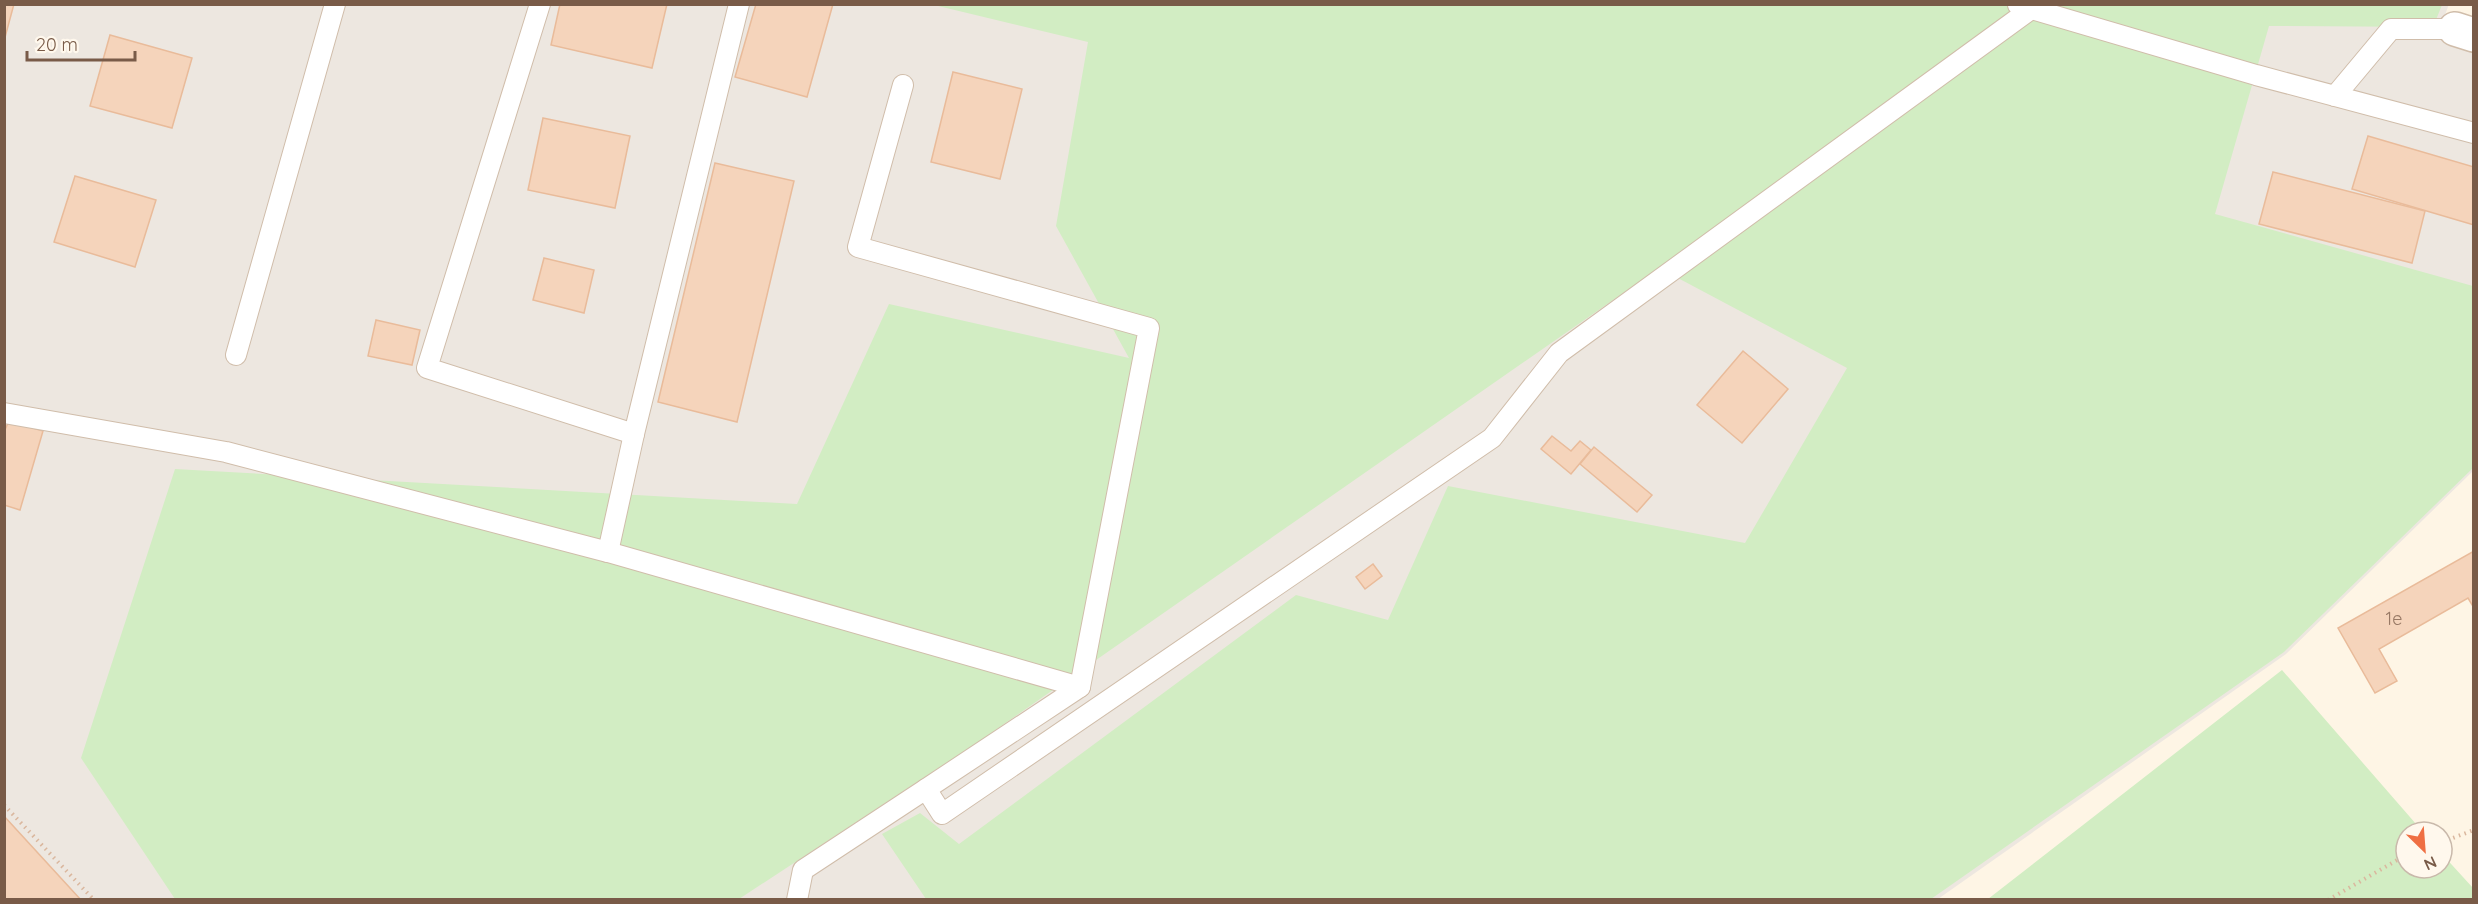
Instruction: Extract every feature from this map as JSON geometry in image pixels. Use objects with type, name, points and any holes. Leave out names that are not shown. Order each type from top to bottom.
[{"type":"lane","points":[[236,355],[335,4]]},
{"type":"lane","points":[[540,4],[427,368],[634,435]]},
{"type":"lane","points":[[608,552],[634,435],[739,4]]},
{"type":"lane","points":[[926,789],[942,814],[1492,438],[1559,353],[2023,7],[2474,133]]},
{"type":"lane","points":[[2335,96],[2391,30],[2464,32]]},
{"type":"lane","points":[[797,900],[803,870],[1080,687],[1149,328],[858,247],[903,85]]},
{"type":"lane","points":[[4,413],[226,452],[608,552],[1080,687]]},
{"type":"path","points":[[4,805],[94,900]]},
{"type":"path","points":[[2454,838],[2474,830]]},
{"type":"path","points":[[2328,900],[2394,862]]},
{"type":"shaded area","points":[[2449,4],[2441,26],[2473,40],[2473,471],[2286,654],[1938,899],[5,900],[5,5]]},
{"type":"green space","points":[[934,5],[2442,5],[2433,27],[2269,26],[2215,214],[2473,286],[2473,468],[2284,652],[1931,899],[926,899],[882,834],[920,813],[959,844],[1296,595],[1388,620],[1448,486],[1745,543],[1847,368],[1659,268],[984,738],[739,899],[175,899],[81,758],[175,469],[797,504],[889,304],[1129,358],[1056,226],[1088,42]]},
{"type":"green space","points":[[2282,670],[2413,820],[2394,820],[2394,880],[2454,880],[2454,867],[2473,888],[2473,899],[1988,899]]},
{"type":"building","points":[[4,4],[14,4],[4,41]]},
{"type":"building","points":[[560,4],[667,4],[652,68],[551,45]]},
{"type":"building","points":[[756,4],[833,4],[807,97],[735,77]]},
{"type":"building","points":[[110,35],[192,58],[172,128],[90,106]]},
{"type":"building","points":[[953,72],[1022,89],[1000,179],[931,162]]},
{"type":"building","points":[[543,118],[630,136],[615,208],[528,190]]},
{"type":"building","points":[[2368,136],[2474,167],[2474,225],[2352,189]]},
{"type":"building","points":[[715,163],[794,181],[737,422],[658,402]]},
{"type":"building","points":[[2273,172],[2425,211],[2412,263],[2259,224]]},
{"type":"building","points":[[75,176],[156,200],[135,267],[54,242]]},
{"type":"building","points":[[544,258],[594,270],[584,313],[533,300]]},
{"type":"building","points":[[376,320],[420,330],[412,365],[368,356]]},
{"type":"building","points":[[1743,351],[1788,389],[1742,443],[1697,405]]},
{"type":"building","points":[[9,421],[43,431],[20,510],[4,505],[4,432]]},
{"type":"building","points":[[1552,436],[1571,451],[1580,441],[1591,450],[1571,474],[1541,449]]},
{"type":"building","points":[[1594,447],[1652,495],[1637,512],[1580,464]]},
{"type":"building","points":[[2474,551],[2474,608],[2468,598],[2379,649],[2397,681],[2375,693],[2338,628]]},
{"type":"building","points":[[1373,564],[1382,576],[1365,589],[1356,577]]},
{"type":"building","points":[[4,816],[81,900],[4,900]]}]
